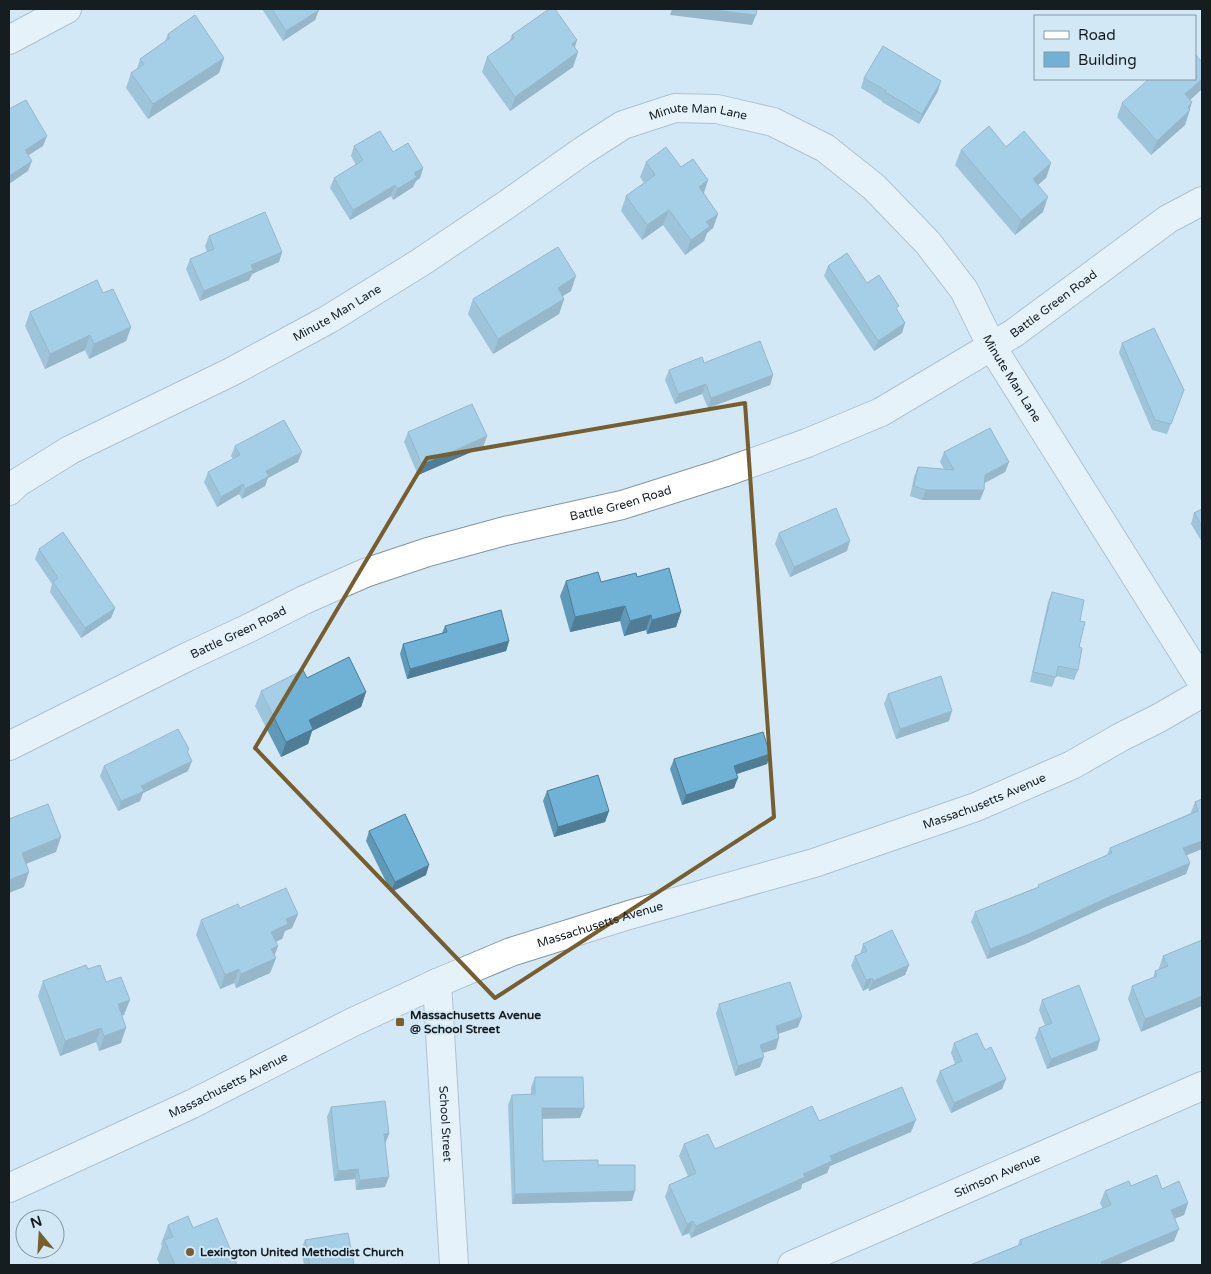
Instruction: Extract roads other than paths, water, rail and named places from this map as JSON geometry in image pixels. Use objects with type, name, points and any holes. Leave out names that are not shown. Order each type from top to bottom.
[{"type":"street","points":[[9,40],[67,9]]},
{"type":"street","name":"Minute Man Lane","points":[[9,491],[18,483],[70,450],[231,372],[329,319],[421,262],[623,125],[675,108],[717,109],[773,122],[825,148],[874,187],[928,243],[964,290],[992,347],[1202,682]]},
{"type":"street","name":"Battle Green Road","points":[[9,746],[304,600],[365,573],[428,552],[505,531],[622,505],[723,473],[808,443],[882,412],[1014,333],[1168,219],[1202,201]]},
{"type":"street","name":"Massachusetts Avenue","points":[[9,1188],[192,1104],[351,1023],[437,983],[511,952],[629,915],[814,863],[976,807],[1072,765],[1202,693]]},
{"type":"street","name":"School Street","points":[[437,983],[454,1265]]},
{"type":"street","name":"Stimson Avenue","points":[[792,1265],[1202,1086]]},
{"type":"place","name":"Massachusetts Avenue @ School Street","points":[[400,1022]]},
{"type":"place","name":"Lexington United Methodist Church","points":[[190,1252]]}]
